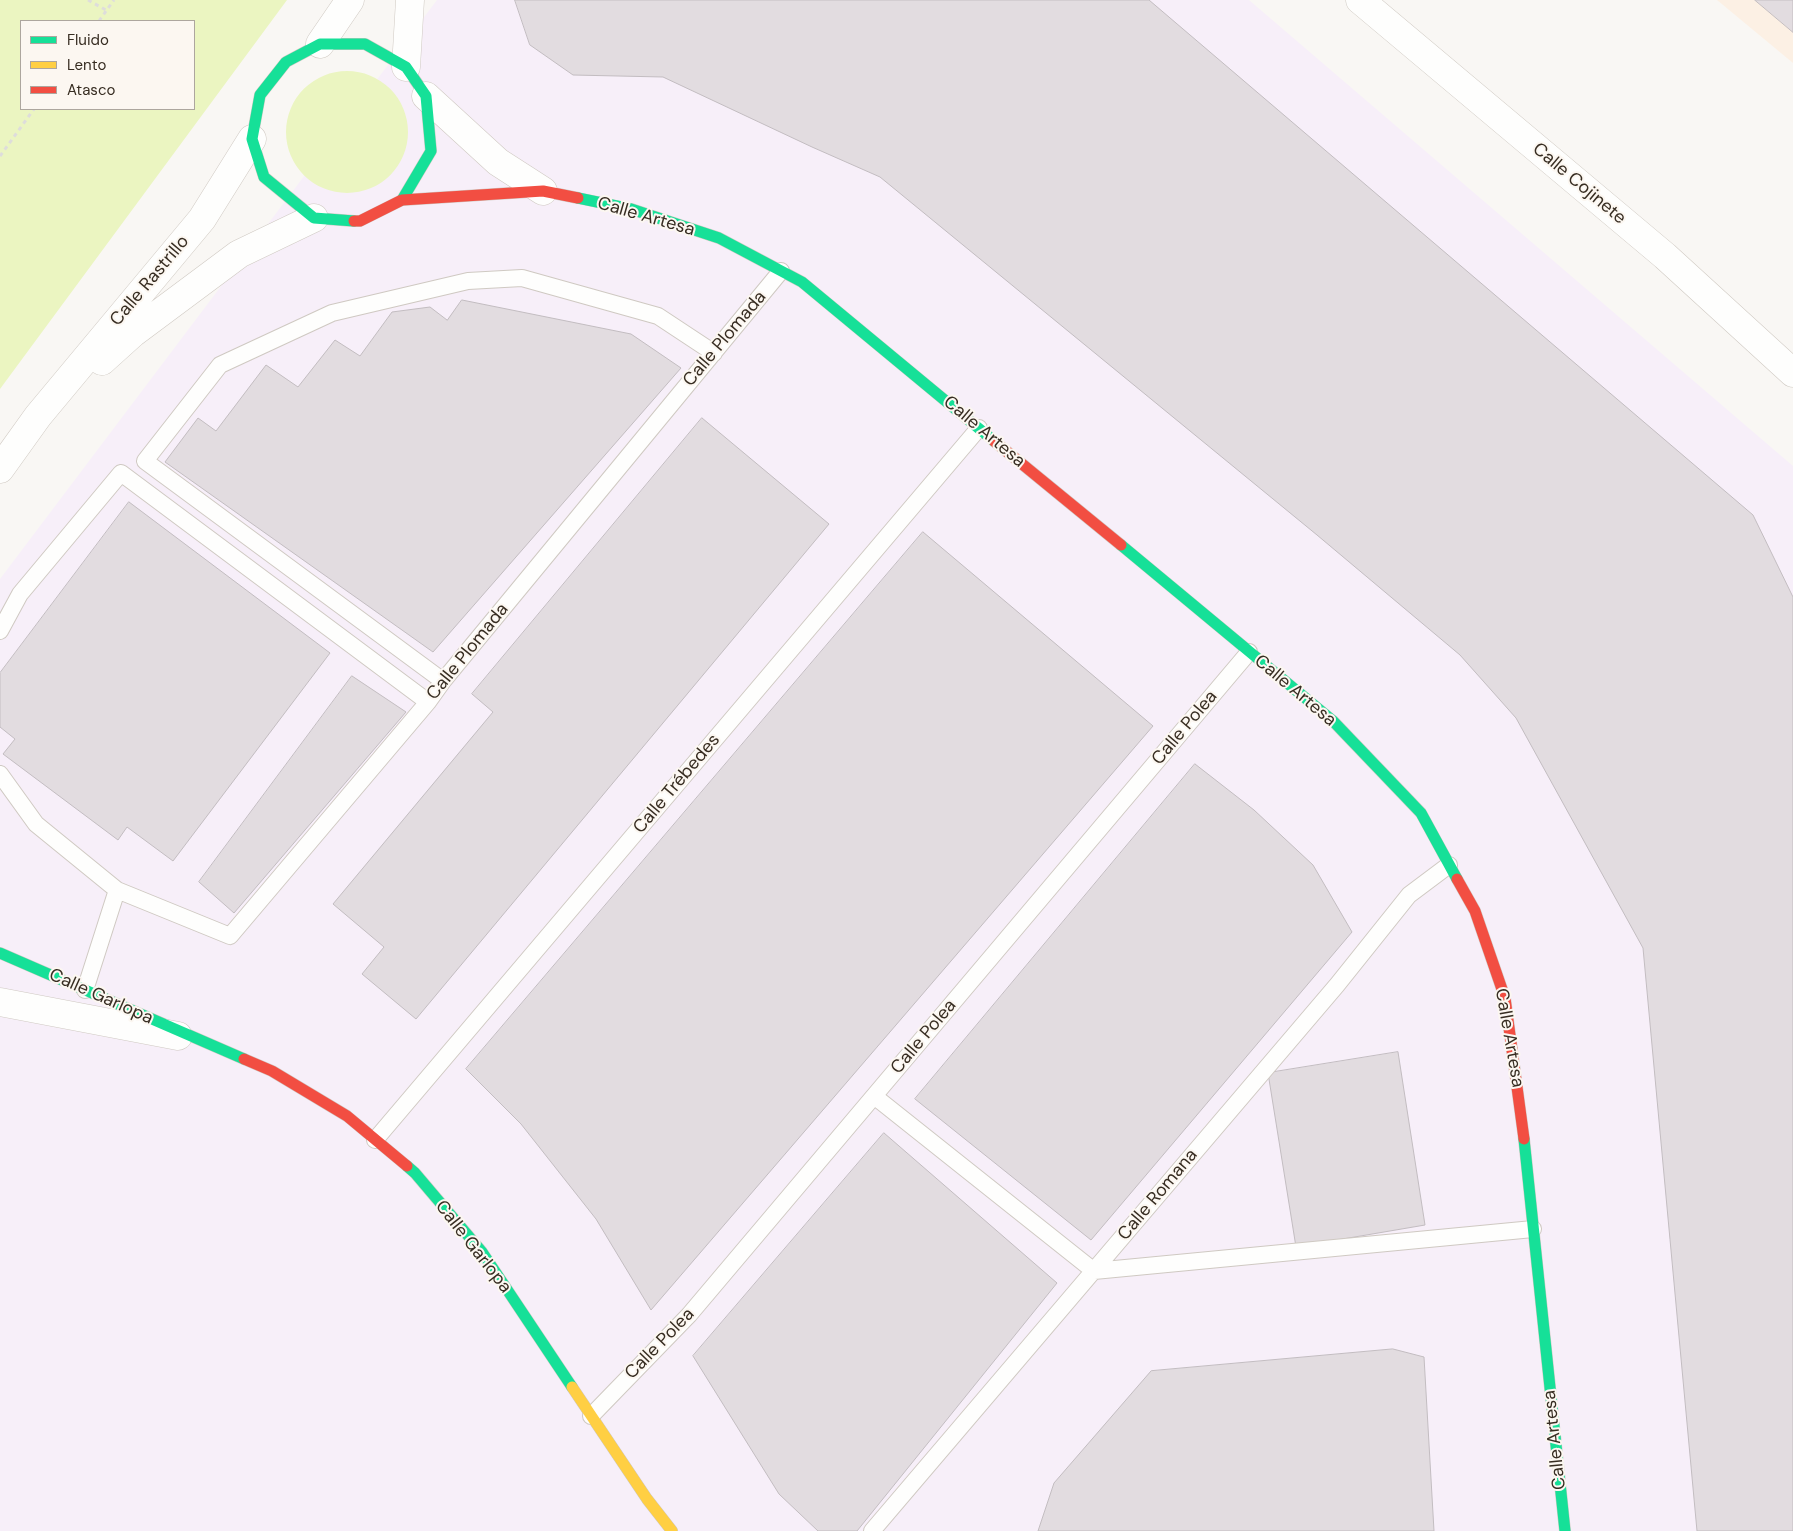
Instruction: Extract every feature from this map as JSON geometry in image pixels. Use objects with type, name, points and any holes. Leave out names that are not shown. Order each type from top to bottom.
[{"type":"street","points":[[320,44],[365,44],[406,67],[426,96],[431,151],[402,200],[360,221],[314,218],[264,177],[252,139],[260,95],[286,62],[320,44],[350,0]]},
{"type":"street","points":[[406,67],[410,0]]},
{"type":"street","name":"Calle Cojinete","points":[[1360,0],[1665,256],[1793,373]]},
{"type":"street","name":"Calle Artesa","points":[[426,96],[498,162],[543,192]]},
{"type":"street","name":"Calle Rastrillo","points":[[0,469],[38,416],[202,219],[252,139]]},
{"type":"street","name":"Calle Artesa","points":[[402,200],[543,192],[631,209],[719,238],[802,282],[1333,721],[1421,813],[1475,911],[1506,998],[1565,1531]]},
{"type":"street","name":"Calle Rastrillo","points":[[38,416],[133,333],[239,254],[314,218]]},
{"type":"street","name":"Calle Garlopa","points":[[0,953],[272,1071],[347,1116],[414,1173],[482,1252],[647,1500],[672,1531]]},
{"type":"street","name":"Calle Garlopa","points":[[0,1002],[202,1041]]},
{"type":"lane","name":"Calle Plomada","points":[[117,890],[230,936],[428,702],[443,681],[781,272]]},
{"type":"lane","points":[[443,681],[145,461],[220,365],[332,313],[468,281],[522,278],[658,316],[714,353]]},
{"type":"lane","name":"Calle Trébedes","points":[[374,1140],[979,428]]},
{"type":"lane","points":[[0,631],[20,594],[121,473],[428,702]]},
{"type":"lane","name":"Calle Polea","points":[[591,1416],[689,1315],[1249,652]]},
{"type":"lane","points":[[0,774],[36,824],[117,890],[85,990]]},
{"type":"lane","name":"Calle Romana","points":[[872,1531],[1331,993],[1409,895],[1449,865]]},
{"type":"lane","points":[[874,1096],[1094,1271],[1532,1229]]},
{"type":"path","points":[[88,0],[106,10]]},
{"type":"path","points":[[99,20],[114,0]]},
{"type":"path","points":[[0,156],[33,110]]},
{"type":"shaded area","points":[[437,0],[1249,0],[1793,466],[1793,1531],[0,1531],[0,579]]},
{"type":"shaded area","points":[[1717,0],[1793,0],[1793,63]]},
{"type":"green space","points":[[0,0],[287,0],[0,389]]},
{"type":"green space","points":[[347,71],[370,76],[390,89],[403,109],[408,132],[403,155],[390,175],[370,188],[347,193],[324,188],[304,175],[291,155],[286,132],[291,109],[304,89],[324,76]]},
{"type":"building","points":[[515,0],[1149,0],[1753,515],[1793,597],[1793,1531],[1697,1531],[1643,948],[1516,718],[1460,655],[1317,535],[880,177],[663,77],[573,75],[530,45]]},
{"type":"building","points":[[1755,0],[1793,0],[1793,32]]},
{"type":"building","points":[[462,300],[631,334],[681,368],[433,652],[165,462],[198,418],[216,431],[266,365],[298,387],[335,340],[360,356],[392,312],[430,307],[447,320]]},
{"type":"building","points":[[702,418],[829,524],[416,1019],[362,974],[384,947],[333,904],[493,712],[472,694]]},
{"type":"building","points":[[129,502],[330,653],[173,861],[127,827],[118,840],[3,754],[15,739],[0,727],[0,673]]},
{"type":"building","points":[[923,532],[1153,726],[651,1310],[596,1219],[521,1124],[466,1069]]},
{"type":"building","points":[[352,676],[406,712],[234,913],[199,882]]},
{"type":"building","points":[[1195,764],[1254,810],[1313,865],[1352,932],[1091,1240],[915,1099]]},
{"type":"building","points":[[1398,1052],[1425,1225],[1296,1247],[1268,1073]]},
{"type":"building","points":[[884,1133],[1057,1283],[857,1531],[818,1531],[779,1494],[693,1356]]},
{"type":"building","points":[[1393,1349],[1424,1357],[1434,1531],[1038,1531],[1054,1483],[1151,1371]]},
{"type":"traffic: fast","points":[[354,221],[314,218],[264,177],[252,139],[260,95],[286,62],[320,44],[365,44],[406,67],[426,96],[431,151],[402,200]]},
{"type":"traffic: fast","points":[[578,198],[631,209],[719,238],[802,282],[994,441]]},
{"type":"traffic: fast","points":[[1121,545],[1333,721],[1421,813],[1457,879]]},
{"type":"traffic: fast","points":[[0,953],[244,1059]]},
{"type":"traffic: fast","points":[[1524,1139],[1565,1531]]},
{"type":"traffic: fast","points":[[407,1166],[482,1252],[572,1387]]},
{"type":"traffic: slow","points":[[572,1387],[647,1499],[672,1531]]},
{"type":"traffic: jam","points":[[354,221],[360,221],[402,200],[543,191],[578,198]]},
{"type":"traffic: jam","points":[[994,441],[1121,545]]},
{"type":"traffic: jam","points":[[1457,879],[1475,911],[1505,998],[1524,1139]]},
{"type":"traffic: jam","points":[[244,1059],[272,1071],[347,1116],[407,1166]]}]
